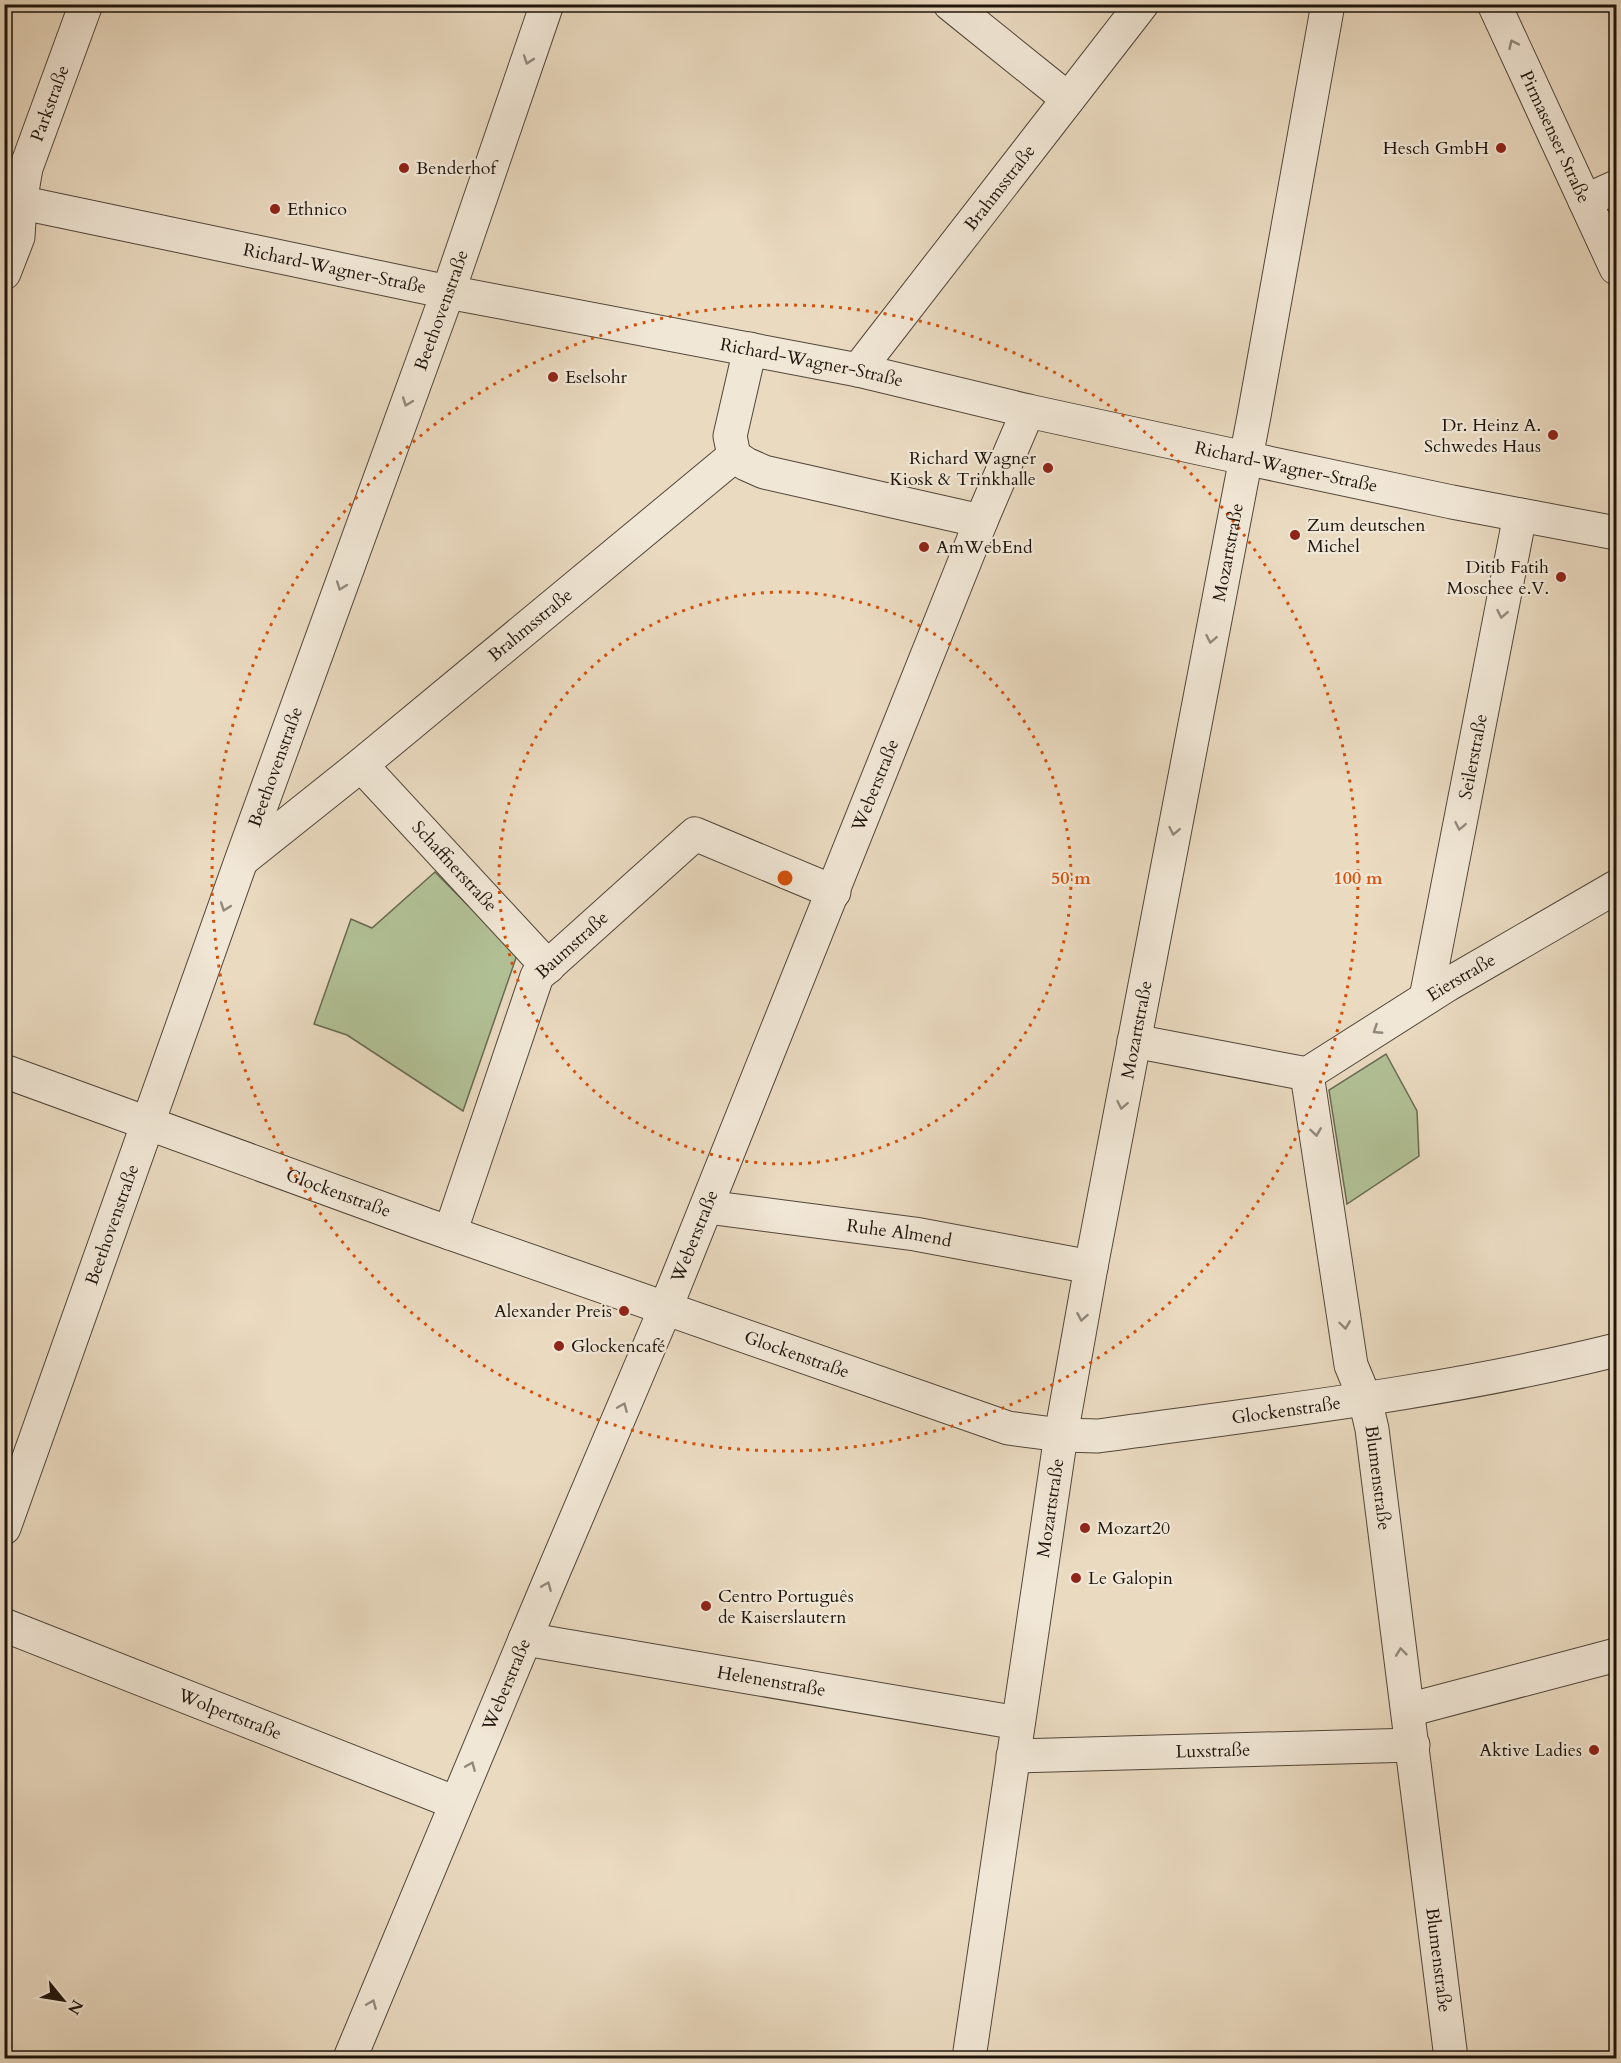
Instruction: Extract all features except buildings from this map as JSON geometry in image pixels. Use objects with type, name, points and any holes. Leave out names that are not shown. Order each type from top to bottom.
[{"type":"street","name":"Parkstraße","points":[[4,273],[18,237],[12,201],[87,4]]},
{"type":"street","name":"Beethovenstraße","points":[[6,1518],[448,292],[547,4]]},
{"type":"street","points":[[950,4],[1068,99]]},
{"type":"street","name":"Brahmsstraße","points":[[858,370],[1142,4]]},
{"type":"street","name":"Mozartstraße","points":[[969,2058],[1061,1435],[1090,1267],[1245,458],[1328,4]]},
{"type":"street","name":"Pirmasenser Straße","points":[[1494,4],[1617,268]]},
{"type":"street","points":[[1585,201],[1617,187]]},
{"type":"street","name":"Richard-Wagner-Straße","points":[[12,201],[448,292],[858,370],[1028,411],[1245,458],[1617,533]]},
{"type":"street","points":[[750,349],[730,436],[734,456],[764,472],[981,520]]},
{"type":"street","name":"Weberstraße","points":[[350,2058],[666,1307],[981,520],[1028,411]]},
{"type":"street","name":"Brahmsstraße","points":[[241,861],[361,765],[734,456]]},
{"type":"street","name":"Seilerstraße","points":[[1426,998],[1520,515]]},
{"type":"street","name":"Schaffnerstraße","points":[[361,765],[548,967]]},
{"type":"street","name":"Baumstraße","points":[[450,1233],[537,976],[695,834],[834,892]]},
{"type":"street","name":"Eierstraße","points":[[1307,1074],[1511,946],[1617,887]]},
{"type":"street","points":[[1134,1041],[1307,1074]]},
{"type":"street","name":"Glockenstraße","points":[[4,1071],[450,1233],[1008,1428],[1061,1435],[1098,1436],[1365,1400],[1563,1363],[1617,1350]]},
{"type":"street","name":"Blumenstraße","points":[[1307,1074],[1350,1365],[1365,1400],[1372,1429],[1451,2058]]},
{"type":"street","name":"Ruhe Almend","points":[[707,1207],[915,1234],[1090,1267]]},
{"type":"street","name":"Wolpertstraße","points":[[4,1625],[456,1803]]},
{"type":"street","name":"Helenenstraße","points":[[525,1639],[1018,1723]]},
{"type":"street","points":[[1408,1710],[1617,1655]]},
{"type":"street","name":"Luxstraße","points":[[1014,1756],[1413,1745]]},
{"type":"green space","points":[[435,872],[517,955],[463,1111],[347,1035],[314,1024],[351,919],[372,928]]},
{"type":"green space","points":[[1386,1054],[1417,1111],[1419,1156],[1347,1204],[1329,1090]]},
{"type":"place","name":"Hesch GmbH","points":[[1501,148]]},
{"type":"place","name":"Benderhof","points":[[404,168]]},
{"type":"place","name":"Ethnico","points":[[275,209]]},
{"type":"place","name":"Eselsohr","points":[[553,377]]},
{"type":"place","name":"Dr. Heinz A. Schwedes Haus","points":[[1553,435]]},
{"type":"place","name":"Richard Wagner Kiosk & Trinkhalle","points":[[1048,468]]},
{"type":"place","name":"Zum deutschen Michel","points":[[1295,535]]},
{"type":"place","name":"AmWebEnd","points":[[924,547]]},
{"type":"place","name":"Ditib Fatih Moschee e.V.","points":[[1561,577]]},
{"type":"place","name":"Alexander Preis","points":[[624,1311]]},
{"type":"place","name":"Glockencafé","points":[[559,1346]]},
{"type":"place","name":"Mozart20","points":[[1085,1528]]},
{"type":"place","name":"Le Galopin","points":[[1076,1578]]},
{"type":"place","name":"Centro Português de Kaiserslautern","points":[[706,1606]]},
{"type":"place","name":"Aktive Ladies","points":[[1594,1750]]}]
